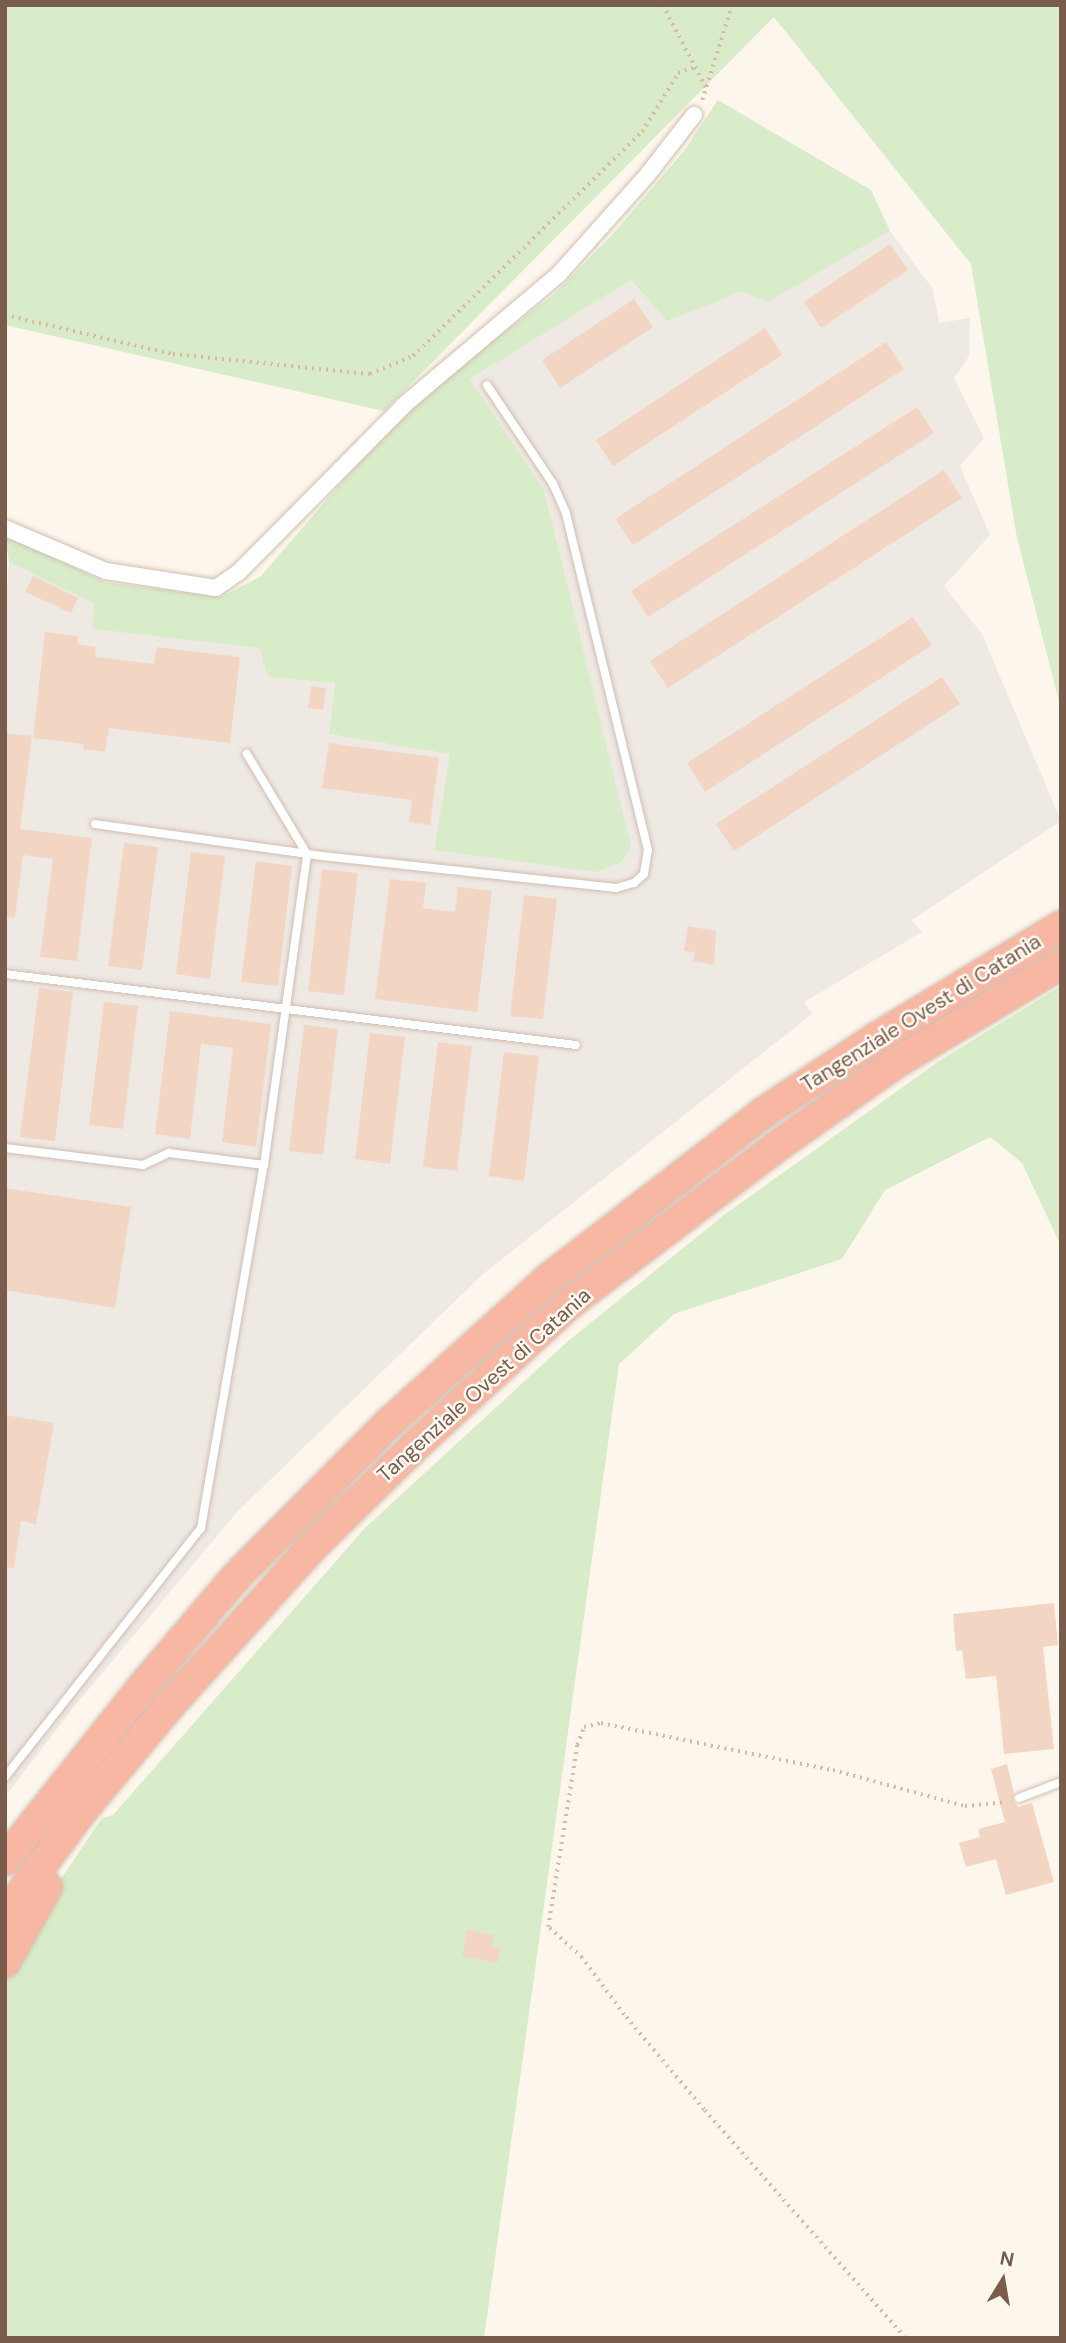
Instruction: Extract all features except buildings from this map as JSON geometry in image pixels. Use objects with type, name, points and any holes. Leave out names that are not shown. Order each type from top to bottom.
[{"type":"highway","name":"Tangenziale Ovest di Catania","points":[[5,1860],[145,1684],[236,1577],[334,1475],[547,1280],[763,1113],[878,1037],[1061,926]]},
{"type":"highway","name":"Tangenziale Ovest di Catania","points":[[5,1915],[125,1759],[291,1570],[415,1446],[570,1303],[772,1149],[861,1087],[1061,964]]},
{"type":"highway","points":[[5,1962],[35,1905],[66,1859],[230,1658],[291,1570]]},
{"type":"highway","points":[[5,1835],[145,1684]]},
{"type":"street","points":[[5,528],[106,570],[216,588],[239,572],[404,405],[559,274],[648,174],[694,115]]},
{"type":"lane","points":[[96,824],[307,854],[616,888],[634,883],[644,874],[648,850],[566,513],[553,484],[487,385]]},
{"type":"lane","points":[[5,1777],[201,1528],[264,1165],[307,854],[247,754]]},
{"type":"lane","points":[[5,974],[576,1045]]},
{"type":"lane","points":[[5,1148],[142,1165],[169,1153],[264,1165]]},
{"type":"lane","points":[[1019,1798],[1061,1782]]},
{"type":"path","points":[[663,5],[707,90]]},
{"type":"path","points":[[694,115],[707,90],[732,5]]},
{"type":"path","points":[[5,315],[173,354],[370,374],[413,356],[642,132],[678,72],[695,67]]},
{"type":"path","points":[[905,2338],[704,2110],[624,2015],[582,1958],[548,1927],[577,1745],[584,1727],[601,1723],[834,1770],[965,1806],[995,1805],[1019,1798]]},
{"type":"shaded area","points":[[890,231],[933,289],[939,323],[970,318],[969,356],[954,378],[984,438],[960,466],[990,535],[944,586],[982,634],[1061,821],[912,920],[922,932],[804,1002],[812,1014],[483,1274],[238,1511],[73,1708],[5,1797],[5,614],[9,562],[94,604],[93,629],[259,648],[268,677],[335,683],[329,734],[450,754],[434,850],[630,846],[544,490],[470,379],[631,280],[667,321],[741,292],[768,302]]},
{"type":"green space","points":[[5,5],[1061,5],[1061,709],[1017,538],[971,264],[774,17],[384,411],[5,325]]},
{"type":"green space","points":[[718,100],[871,190],[890,231],[768,302],[741,292],[667,321],[631,280],[470,379],[544,490],[631,846],[621,862],[596,872],[434,850],[450,754],[329,734],[335,683],[268,677],[259,648],[92,629],[94,604],[9,562],[5,535],[105,582],[221,597],[261,576],[372,447],[459,367],[554,294],[612,235],[684,151]]},
{"type":"green space","points":[[1061,986],[1061,1246],[1022,1163],[990,1137],[885,1190],[842,1259],[674,1314],[619,1364],[484,2338],[5,2338],[5,1982],[40,1910],[102,1818],[113,1815],[365,1528],[567,1342],[724,1215],[939,1061]]}]
